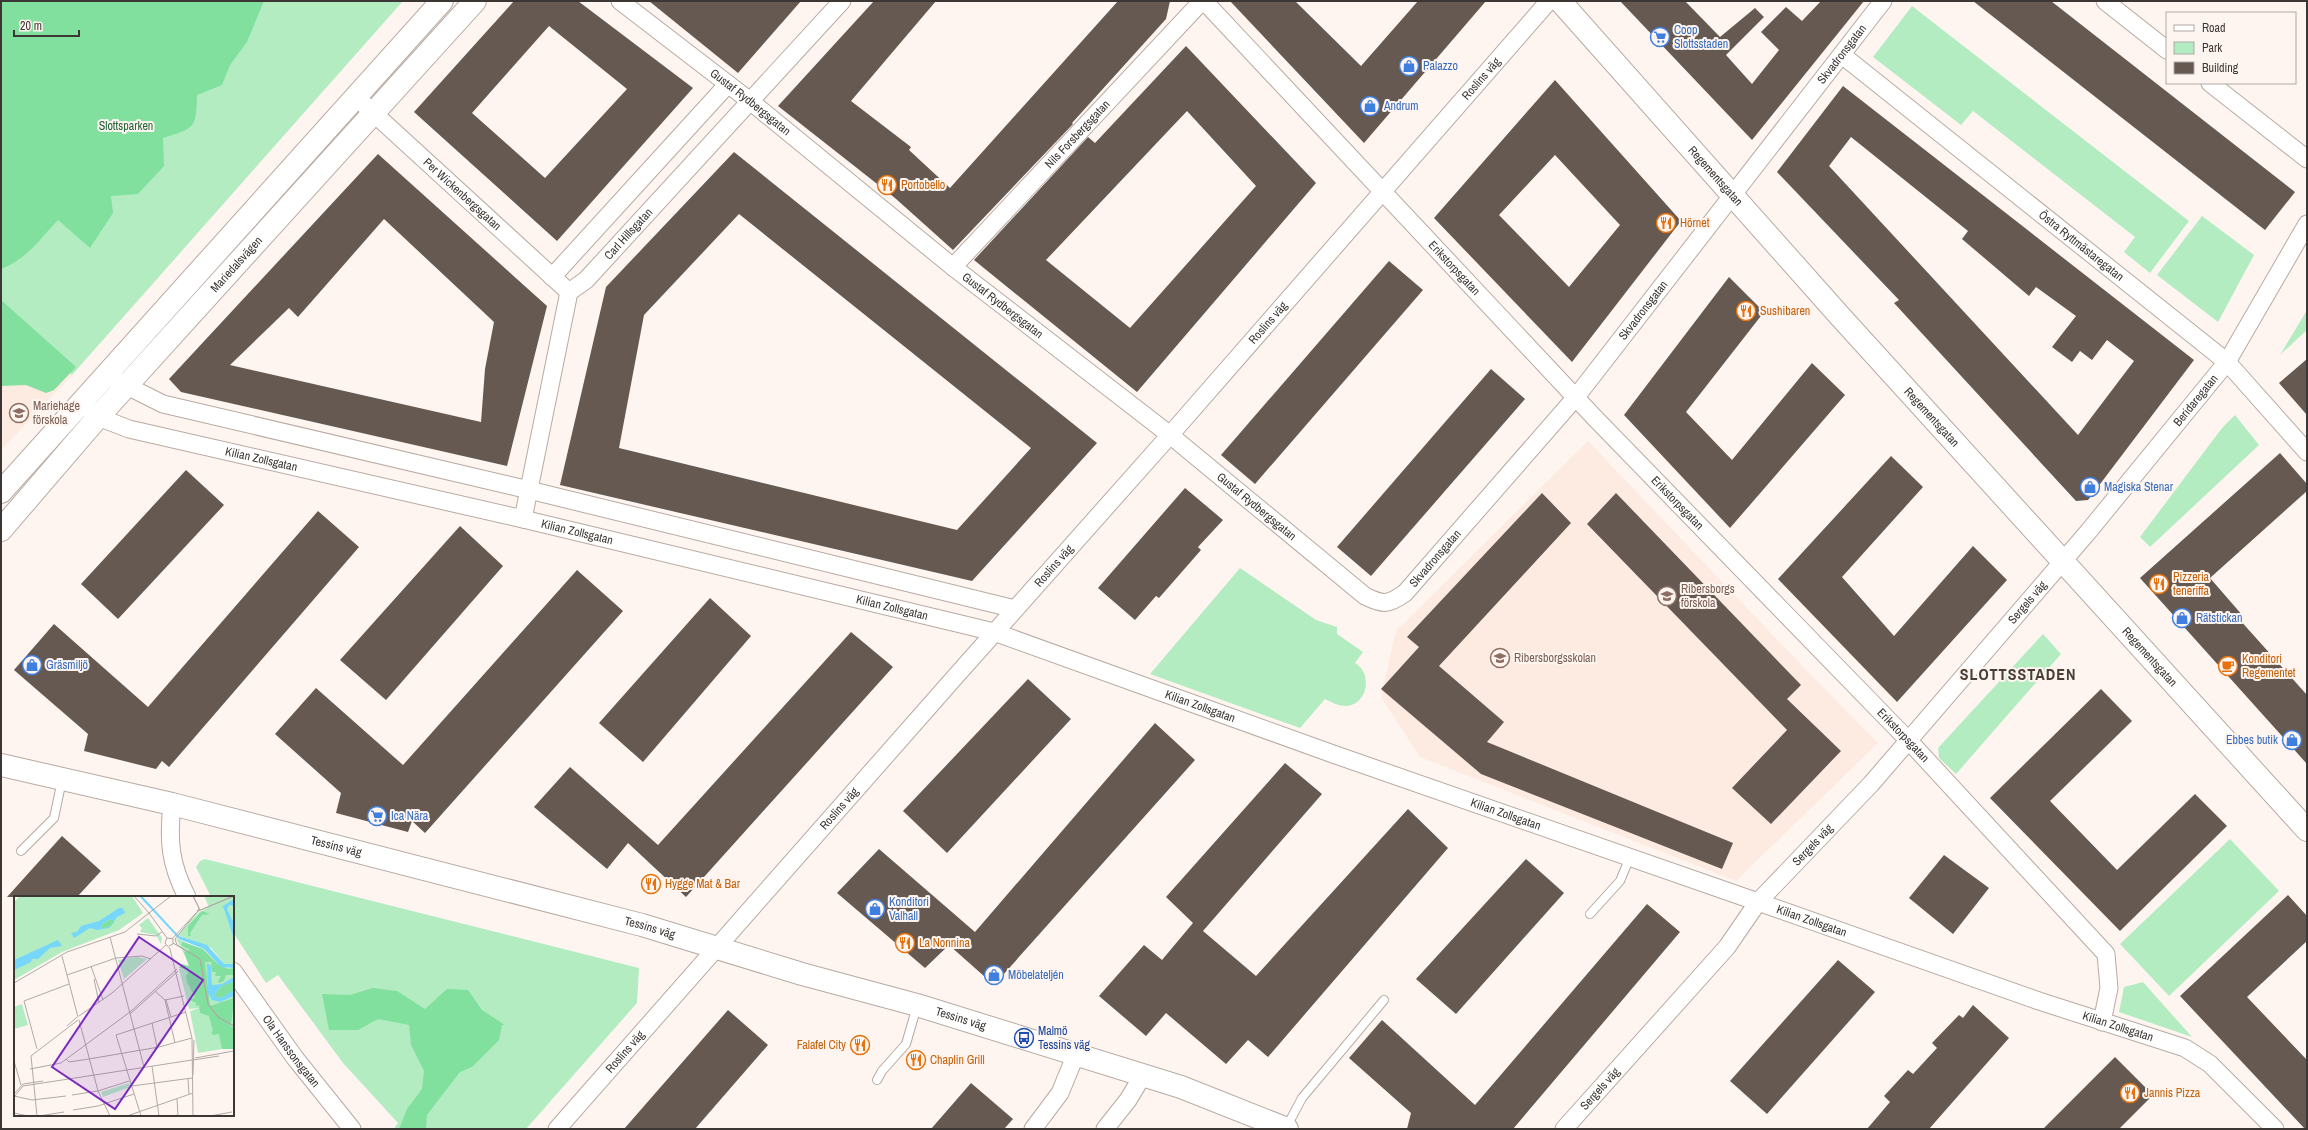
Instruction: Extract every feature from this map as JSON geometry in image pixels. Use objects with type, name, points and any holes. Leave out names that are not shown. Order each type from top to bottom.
[{"type":"street","name":"Mariedalsvägen","points":[[1,492],[442,1]]},
{"type":"street","name":"Mariedalsvägen","points":[[1,530],[98,417],[475,1]]},
{"type":"street","name":"Gustaf Rydbergsgatan","points":[[620,1],[750,101],[953,267],[1170,435],[1365,596],[1377,602],[1387,603]]},
{"type":"street","name":"Carl Hillsgatan","points":[[569,292],[586,280],[842,1]]},
{"type":"street","name":"Erikstorpsgatan","points":[[1203,1],[1576,397],[1909,740],[2106,954],[2109,988],[2102,1022]]},
{"type":"street","name":"Nils Forsbergsgatan","points":[[953,267],[1203,1]]},
{"type":"street","name":"Roslins väg","points":[[557,1129],[994,632],[1170,435],[1549,1]]},
{"type":"street","name":"Regementsgatan","points":[[1560,1],[2062,562],[2307,830]]},
{"type":"street","name":"Skvadronsgatan","points":[[1387,603],[1405,593],[1576,397],[1883,1]]},
{"type":"street","points":[[2104,1],[2166,49]]},
{"type":"street","name":"Östra Ryttmästaregatan","points":[[1842,55],[2227,362],[2307,452]]},
{"type":"street","points":[[552,277],[728,84]]},
{"type":"street","points":[[2211,84],[2307,159]]},
{"type":"street","name":"Per Wickenbergsgatan","points":[[356,97],[569,292]]},
{"type":"street","name":"Beridaregatan","points":[[2062,562],[2227,362],[2307,224]]},
{"type":"street","points":[[522,519],[569,292]]},
{"type":"street","points":[[106,375],[162,404],[528,490],[1015,609]]},
{"type":"street","name":"Kilian Zollsgatan","points":[[81,403],[98,417],[129,429],[522,519],[994,632],[1332,754],[2102,1022],[2185,1048],[2210,1064],[2275,1129]]},
{"type":"street","name":"Sergels väg","points":[[1564,1129],[1727,947],[1758,902],[1872,784],[2062,562]]},
{"type":"street","name":"Tessins väg","points":[[1,765],[172,804],[642,925],[802,974],[917,1005],[1181,1087],[1259,1124],[1286,1129]]},
{"type":"street","points":[[172,804],[169,846],[176,876],[186,896]]},
{"type":"street","name":"Ola Hanssonsgatan","points":[[234,972],[295,1058],[352,1129]]},
{"type":"street","points":[[1033,1129],[1060,1093],[1076,1054]]},
{"type":"street","points":[[1105,1129],[1125,1106],[1143,1075]]},
{"type":"lane","points":[[21,851],[54,818],[63,779]]},
{"type":"lane","points":[[1590,914],[1620,881],[1630,857]]},
{"type":"lane","points":[[1286,1129],[1302,1098],[1384,1000]]},
{"type":"lane","points":[[877,1080],[882,1071],[906,1044],[917,1005]]},
{"type":"shaded area","name":"Mariehage förskola","points":[[1,310],[72,375],[1,450]]},
{"type":"shaded area","name":"Ribersborgsskolan","points":[[1588,441],[1878,743],[1736,881],[1420,757],[1381,697],[1396,631]]},
{"type":"green space","name":"Slottsparken","points":[[1,1],[403,1],[72,375],[1,310]]},
{"type":"green space","points":[[1,1],[264,1],[247,42],[230,65],[222,85],[197,95],[196,115],[192,126],[182,132],[163,138],[164,166],[138,194],[111,196],[113,213],[90,248],[58,220],[25,254],[10,265],[1,269]]},
{"type":"green space","points":[[1912,6],[2189,221],[2150,273],[2124,252],[2135,237],[1973,111],[1961,125],[1873,57]]},
{"type":"green space","points":[[2202,216],[2254,255],[2218,322],[2157,275]]},
{"type":"green space","name":"Mariehage förskola","points":[[1,300],[76,367],[54,390],[46,393],[26,385],[1,386]]},
{"type":"green space","points":[[2307,310],[2307,330],[2280,355]]},
{"type":"green space","points":[[2235,415],[2259,445],[2150,547],[2140,537],[2222,428]]},
{"type":"green space","points":[[1240,568],[1316,620],[1337,627],[1337,634],[1363,652],[1355,663],[1361,668],[1366,681],[1363,695],[1359,701],[1353,705],[1345,706],[1337,705],[1325,699],[1300,728],[1150,674]]},
{"type":"green space","points":[[2043,634],[2061,654],[1956,774],[1939,758],[1938,748]]},
{"type":"green space","points":[[2230,839],[2279,891],[2169,996],[2120,944]]},
{"type":"green space","points":[[205,859],[639,968],[637,1003],[526,1129],[394,1129],[398,1123],[343,1063],[278,975],[266,983],[234,934],[234,896],[210,896],[196,867],[200,861]]},
{"type":"green space","points":[[2143,982],[2192,1037],[2119,1012],[2124,987]]},
{"type":"green space","points":[[373,988],[397,991],[425,1009],[447,989],[468,990],[482,1010],[505,1025],[502,1025],[499,1040],[472,1067],[460,1072],[433,1107],[427,1115],[426,1129],[399,1129],[407,1109],[422,1089],[424,1071],[411,1045],[409,1025],[378,1019],[358,1030],[329,1030],[322,994],[350,995]]},
{"type":"building","points":[[514,1],[578,1],[693,88],[557,241],[414,112]],"holes":[[[549,26],[627,89],[545,178],[472,113]]]},
{"type":"building","points":[[649,1],[801,1],[738,73]]},
{"type":"building","points":[[874,1],[936,1],[851,101],[911,147],[909,150],[950,188],[1118,1],[1170,1],[1166,19],[1072,123],[1073,124],[953,250],[895,198],[778,106]]},
{"type":"building","points":[[1230,1],[1295,1],[1361,66],[1418,1],[1486,1],[1364,143]]},
{"type":"building","points":[[1620,1],[1685,1],[1720,37],[1755,8],[1764,17],[1726,55],[1752,84],[1779,50],[1761,32],[1786,7],[1802,21],[1821,1],[1864,1],[1752,140]]},
{"type":"building","points":[[1973,1],[2051,1],[2295,192],[2265,230]]},
{"type":"building","points":[[1186,46],[1316,183],[1137,392],[974,260],[1088,137],[1095,143]],"holes":[[[1187,111],[1256,186],[1130,328],[1046,260]]]},
{"type":"building","points":[[1555,80],[1681,221],[1572,362],[1434,218]],"holes":[[[1555,155],[1620,225],[1569,287],[1499,215]]]},
{"type":"building","points":[[1843,86],[2194,360],[2088,500],[2076,501],[1894,303],[1899,300],[1777,172]],"holes":[[[1851,137],[1968,231],[1962,239],[2029,296],[2036,287],[2076,316],[2052,347],[2072,362],[2080,351],[2092,360],[2107,340],[2134,361],[2078,435],[1829,166]]]},
{"type":"building","points":[[734,152],[1097,443],[972,581],[560,485],[606,287]],"holes":[[[739,214],[1031,448],[957,530],[619,448],[644,315]]]},
{"type":"building","points":[[378,154],[547,306],[507,466],[181,392],[169,379]],"holes":[[[384,219],[494,322],[485,369],[481,422],[230,365],[289,308],[298,317]]]},
{"type":"building","points":[[1389,261],[1423,290],[1255,484],[1221,455]]},
{"type":"building","points":[[1729,277],[1764,312],[1686,412],[1732,460],[1812,363],[1845,395],[1730,528],[1624,415]]},
{"type":"building","points":[[2307,359],[2307,415],[2279,383]]},
{"type":"building","points":[[1491,369],[1525,399],[1371,576],[1337,547]]},
{"type":"building","points":[[2280,453],[2307,484],[2307,491],[2210,578],[2243,616],[2239,619],[2307,695],[2307,764],[2140,578]]},
{"type":"building","points":[[1891,456],[1923,487],[1842,577],[1894,636],[1973,546],[2007,580],[1897,702],[1778,579]]},
{"type":"building","points":[[186,470],[224,505],[118,619],[81,584]]},
{"type":"building","points":[[1185,488],[1223,520],[1198,547],[1201,550],[1159,598],[1156,596],[1135,620],[1098,588]]},
{"type":"building","points":[[1542,493],[1571,523],[1439,666],[1504,722],[1487,742],[1733,843],[1722,869],[1481,774],[1381,689],[1419,647],[1407,637]]},
{"type":"building","points":[[1616,493],[1801,685],[1787,699],[1841,751],[1771,824],[1732,788],[1787,730],[1587,524]]},
{"type":"building","points":[[318,511],[359,547],[169,767],[162,761],[156,769],[84,751],[88,734],[14,670],[54,624],[148,707]]},
{"type":"building","points":[[460,526],[503,566],[386,700],[340,660]]},
{"type":"building","points":[[577,570],[623,611],[425,833],[412,821],[408,832],[336,813],[341,793],[275,734],[316,688],[403,765]]},
{"type":"building","points":[[710,598],[751,636],[643,762],[599,723]]},
{"type":"building","points":[[851,632],[893,667],[686,897],[628,843],[607,869],[534,807],[570,767],[658,845]]},
{"type":"building","points":[[1028,679],[1071,719],[947,853],[903,811]]},
{"type":"building","points":[[2101,689],[2132,721],[2050,801],[2117,870],[2195,794],[2227,826],[2120,931],[1990,798]]},
{"type":"building","points":[[1155,723],[1195,760],[994,985],[949,945],[925,968],[837,893],[879,849],[975,932]]},
{"type":"building","points":[[1285,763],[1322,794],[1203,931],[1256,976],[1408,809],[1448,848],[1268,1057],[1248,1040],[1226,1064],[1166,1013],[1146,1036],[1099,996],[1144,945],[1162,960],[1193,923],[1166,897]]},
{"type":"building","points":[[62,836],[101,871],[78,896],[7,897]]},
{"type":"building","points":[[1944,855],[1989,888],[1953,934],[1909,898]]},
{"type":"building","points":[[1526,859],[1564,893],[1456,1014],[1416,979]]},
{"type":"building","points":[[2288,895],[2307,916],[2307,941],[2247,997],[2307,1060],[2307,1129],[2305,1129],[2180,996]]},
{"type":"building","points":[[1647,904],[1680,932],[1513,1129],[1407,1129],[1411,1113],[1349,1058],[1382,1020],[1475,1105]]},
{"type":"building","points":[[1838,960],[1875,992],[1767,1114],[1730,1081]]},
{"type":"building","points":[[1973,1005],[2009,1038],[1929,1129],[1867,1129],[1890,1102],[1884,1096],[1908,1070],[1913,1074],[1937,1048],[1932,1043],[1959,1015],[1963,1018]]},
{"type":"building","points":[[728,1010],[768,1045],[695,1129],[624,1129]]},
{"type":"building","points":[[2115,1057],[2153,1095],[2119,1129],[2043,1129]]},
{"type":"building","points":[[971,1083],[1013,1119],[1004,1129],[931,1129]]},
{"type":"place","name":"Coop Slottsstaden","points":[[1660,37]]},
{"type":"place","name":"Palazzo","points":[[1409,66]]},
{"type":"place","name":"Andrum","points":[[1370,106]]},
{"type":"place","name":"Portobello","points":[[887,185]]},
{"type":"place","name":"Hörnet","points":[[1666,223]]},
{"type":"place","name":"Sushibaren","points":[[1746,311]]},
{"type":"place","name":"Mariehage förskola","points":[[19,413]]},
{"type":"place","name":"Magiska Stenar","points":[[2090,487]]},
{"type":"place","name":"Pizzeria teneriffa","points":[[2159,584]]},
{"type":"place","name":"Ribersborgs förskola","points":[[1667,596]]},
{"type":"place","name":"Rätstickan","points":[[2182,618]]},
{"type":"place","name":"Ribersborgsskolan","points":[[1500,658]]},
{"type":"place","name":"Gräsmiljö","points":[[32,665]]},
{"type":"place","name":"Konditori Regementet","points":[[2228,666]]},
{"type":"place","name":"Ebbes butik","points":[[2292,740]]},
{"type":"place","name":"Ica Nära","points":[[377,816]]},
{"type":"place","name":"Hygge Mat & Bar","points":[[651,884]]},
{"type":"place","name":"Konditori Valhall","points":[[875,909]]},
{"type":"place","name":"La Nonnina","points":[[905,943]]},
{"type":"place","name":"Möbelateljén","points":[[994,975]]},
{"type":"place","name":"Malmö Tessins väg","points":[[1024,1038]]},
{"type":"place","name":"Falafel City","points":[[860,1045]]},
{"type":"place","name":"Chaplin Grill","points":[[916,1060]]},
{"type":"place","name":"Jannis Pizza","points":[[2130,1093]]},
{"type":"district","name":"SLOTTSSTADEN","points":[[2018,674]]}]
